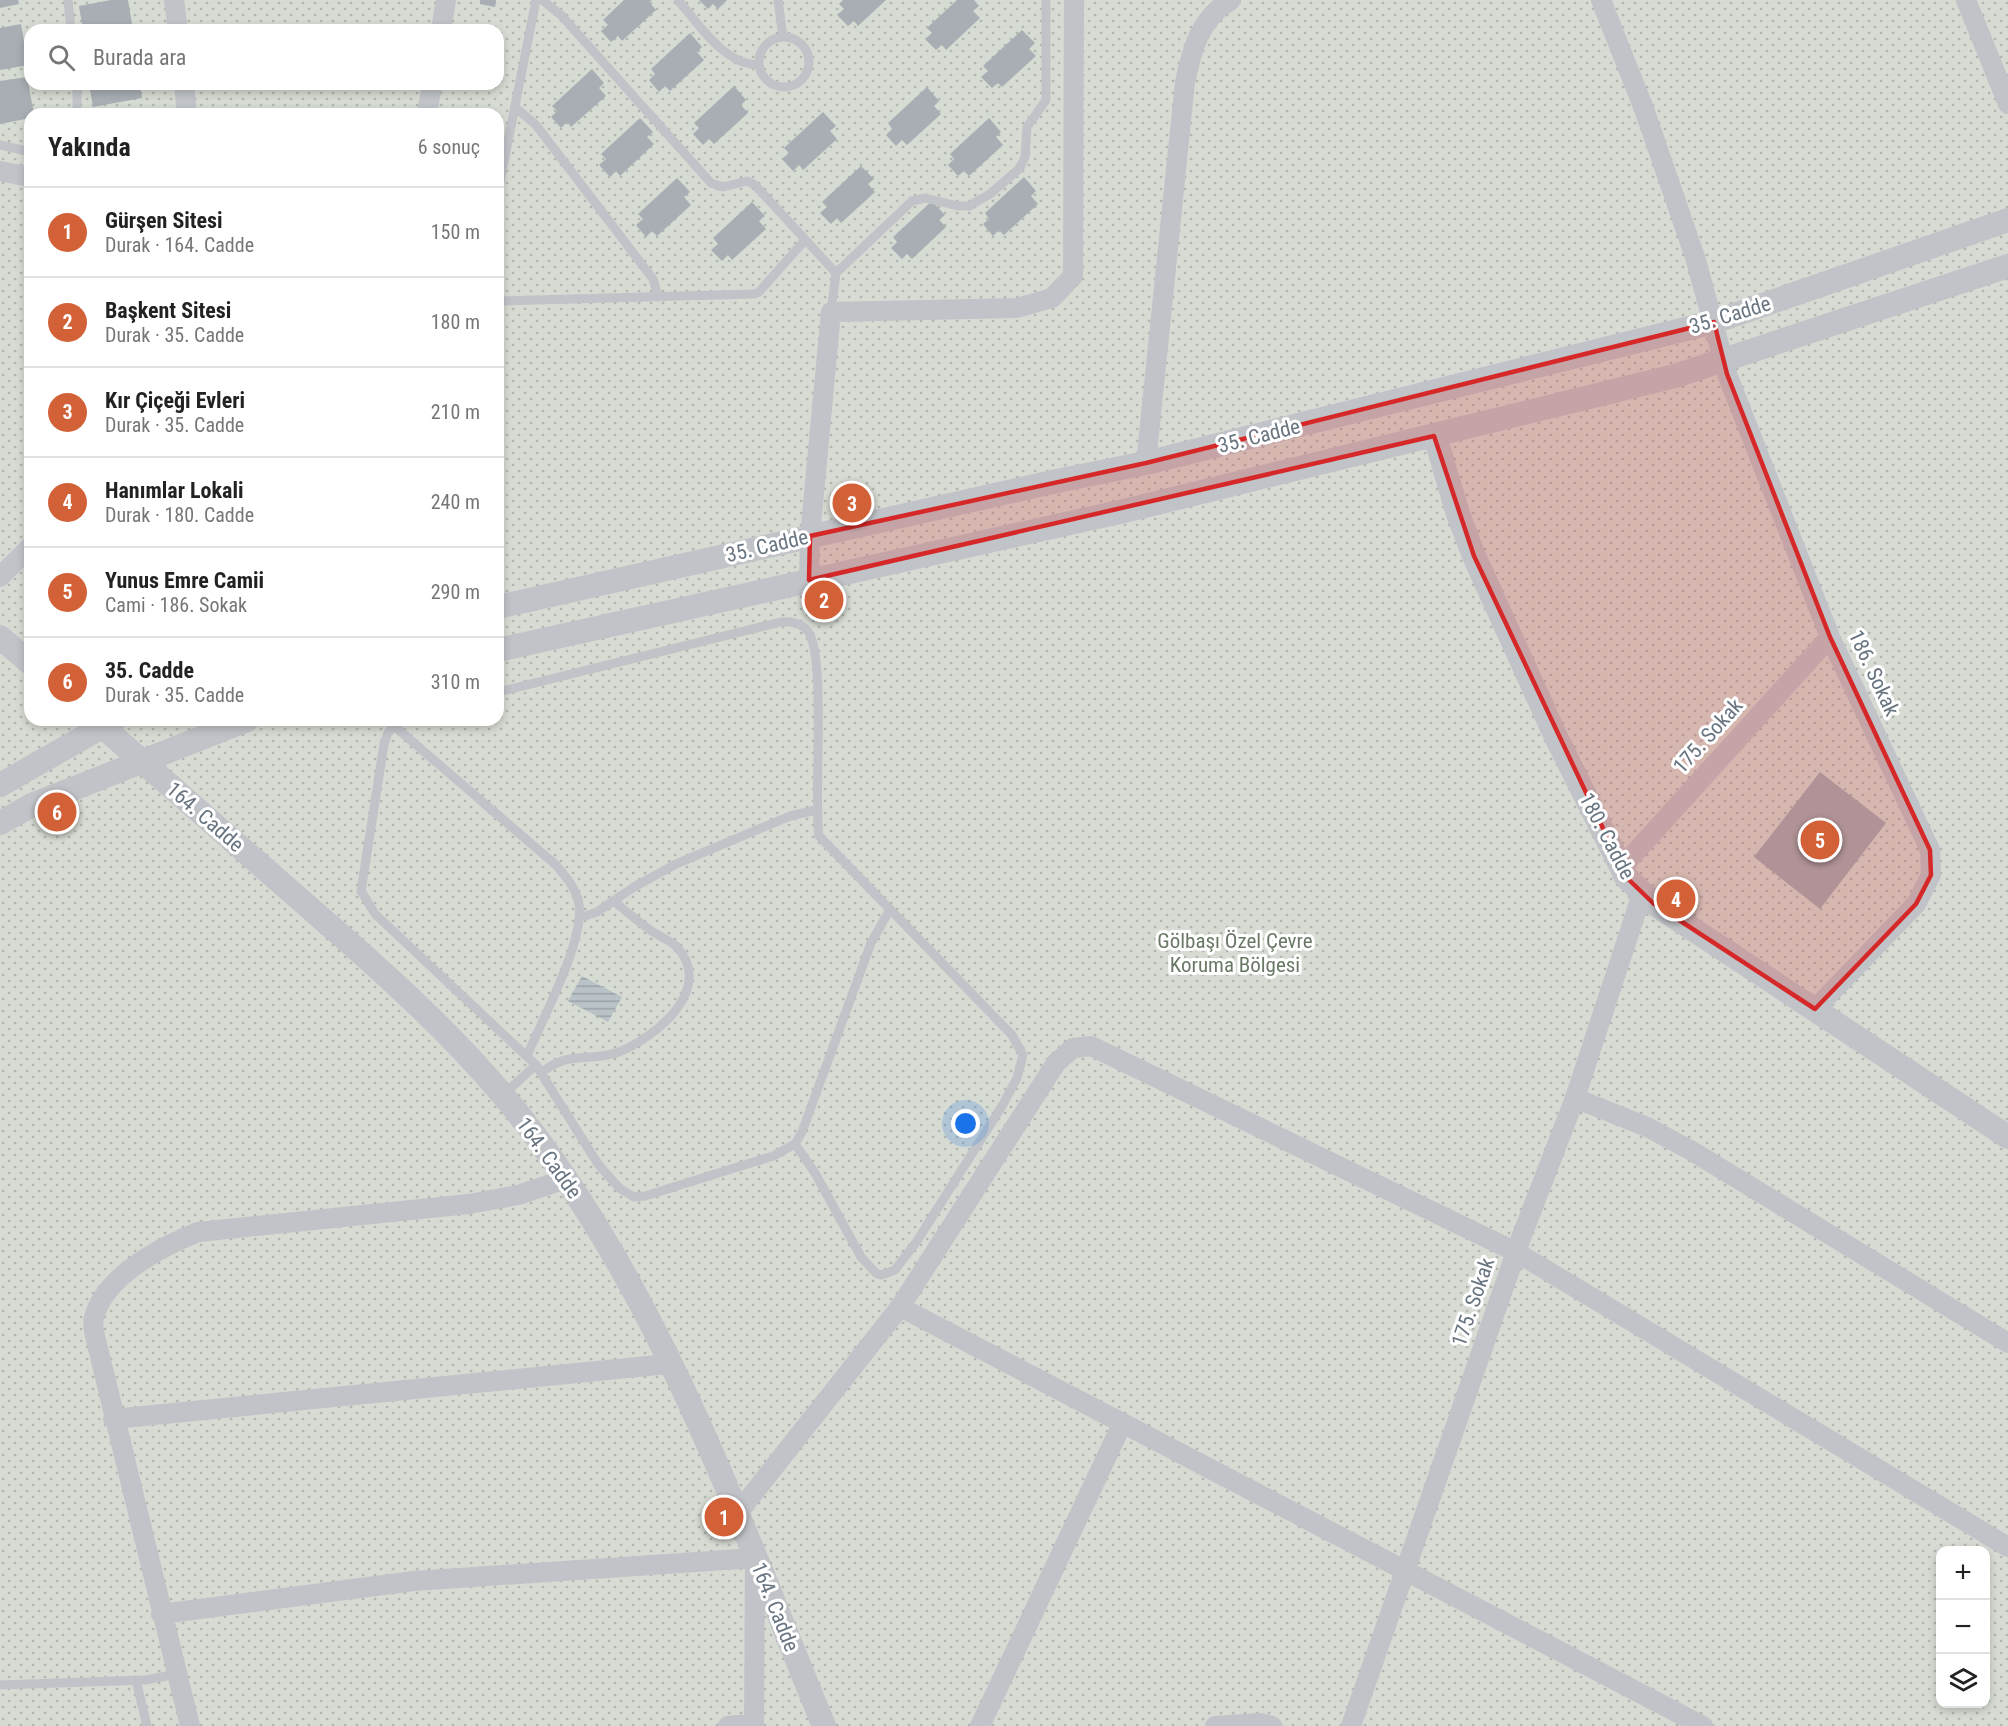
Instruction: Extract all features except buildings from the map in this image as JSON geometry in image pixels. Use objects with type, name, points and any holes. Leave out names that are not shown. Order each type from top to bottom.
[{"type":"street","points":[[174,0],[177,24]]},
{"type":"street","points":[[442,24],[447,0]]},
{"type":"street","points":[[808,580],[831,312],[1017,308],[1039,304],[1063,290],[1073,276],[1074,0]]},
{"type":"street","points":[[1146,463],[1185,82],[1192,51],[1201,31],[1210,17],[1231,0]]},
{"type":"street","name":"186. Sokak","points":[[1601,0],[1644,109],[1695,257],[1724,361],[1830,637],[1930,850],[1931,875],[1916,904],[1815,1009]]},
{"type":"street","points":[[1966,0],[2008,104]]},
{"type":"street","points":[[185,90],[186,108]]},
{"type":"street","points":[[428,108],[431,90]]},
{"type":"street","points":[[0,171],[24,176]]},
{"type":"street","name":"35. Cadde","points":[[504,606],[1146,463],[1714,322],[2008,220]]},
{"type":"street","name":"35. Cadde","points":[[504,649],[1124,511],[1675,376],[2008,266]]},
{"type":"street","name":"180. Cadde","points":[[1435,436],[1458,514],[1474,556],[1556,737],[1621,868],[1642,894],[2008,1137]]},
{"type":"street","points":[[0,577],[24,553]]},
{"type":"street","points":[[0,637],[24,658]]},
{"type":"street","name":"175. Sokak","points":[[1621,868],[1830,637]]},
{"type":"street","points":[[0,785],[96,726]]},
{"type":"street","name":"164. Cadde","points":[[107,726],[142,764],[393,981],[503,1095],[566,1179],[599,1230],[708,1446],[824,1726]]},
{"type":"street","points":[[0,823],[32,805],[142,764],[229,726]]},
{"type":"street","name":"175. Sokak","points":[[1351,1726],[1516,1252],[1575,1098],[1642,894]]},
{"type":"street","points":[[736,1514],[900,1307],[1056,1063],[1065,1052],[1079,1046],[1091,1046],[1516,1252],[2008,1546]]},
{"type":"street","points":[[1575,1098],[1647,1127],[1692,1151],[2008,1343]]},
{"type":"street","points":[[190,1726],[113,1419],[93,1318],[103,1299],[125,1273],[160,1248],[198,1232],[469,1204],[518,1195],[566,1179]]},
{"type":"street","points":[[900,1307],[1703,1726]]},
{"type":"street","points":[[113,1419],[668,1364]]},
{"type":"street","points":[[980,1726],[1122,1424]]},
{"type":"street","points":[[161,1614],[414,1581],[755,1558],[754,1725],[728,1726]]},
{"type":"street","points":[[1215,1726],[1250,1723],[1272,1726]]},
{"type":"lane","points":[[68,0],[70,24]]},
{"type":"lane","points":[[504,162],[536,0]]},
{"type":"lane","points":[[542,0],[561,15],[711,183],[723,187],[747,181],[755,185],[836,273]]},
{"type":"lane","points":[[678,0],[721,48],[747,65],[759,65]]},
{"type":"lane","points":[[777,0],[783,37]]},
{"type":"lane","points":[[831,312],[836,273],[912,201],[925,198],[958,206],[969,206],[990,194],[1020,168],[1025,157],[1027,127],[1046,100],[1046,0]]},
{"type":"lane","points":[[783,37],[802,45],[809,64],[806,74],[790,87],[779,87],[770,83],[762,75],[759,65],[760,55],[765,45],[773,39],[783,37]]},
{"type":"lane","points":[[77,90],[77,108]]},
{"type":"lane","points":[[515,107],[536,125],[653,279],[658,297]]},
{"type":"lane","points":[[0,145],[24,151]]},
{"type":"lane","points":[[504,300],[658,297],[759,292],[805,240]]},
{"type":"lane","points":[[504,691],[781,622],[797,624],[807,630],[815,651],[820,777],[816,810],[819,836],[889,911],[1012,1035],[1023,1055],[1017,1078],[912,1248],[895,1270],[881,1275],[871,1270],[861,1257],[795,1144]]},
{"type":"lane","points":[[394,726],[384,744],[361,891],[375,914],[539,1069],[598,1164],[619,1188],[634,1197],[645,1196],[765,1159],[795,1144],[802,1132],[871,943],[889,911]]},
{"type":"lane","points":[[400,726],[556,865],[575,892],[579,918],[578,933],[527,1056]]},
{"type":"lane","points":[[579,918],[597,912],[641,883],[676,864],[790,816],[816,810]]},
{"type":"lane","points":[[503,1095],[539,1069],[561,1059],[605,1056],[632,1045],[652,1032],[687,996],[690,970],[676,946],[615,901]]},
{"type":"lane","points":[[0,1685],[136,1680],[177,1674]]},
{"type":"lane","points":[[136,1680],[147,1726]]},
{"type":"highlighted area","points":[[1714,322],[1727,374],[1830,637],[1930,850],[1931,875],[1916,904],[1815,1009],[1653,903],[1626,877],[1474,556],[1434,436],[809,580],[810,536],[1146,463]]},
{"type":"green space","name":"Gölbaşı Özel Çevre Koruma Bölgesi","points":[[0,0],[2008,0],[2008,1726],[0,1726]]},
{"type":"shaded area","points":[[582,976],[622,997],[608,1022],[568,1001]]},
{"type":"place","name":"Kır Çiçeği Evleri","points":[[852,503]]},
{"type":"place","name":"Başkent Sitesi","points":[[824,600]]},
{"type":"place","name":"35. Cadde","points":[[57,812]]},
{"type":"place","name":"Yunus Emre Camii","points":[[1820,840]]},
{"type":"place","name":"Hanımlar Lokali","points":[[1676,899]]},
{"type":"place","name":"Gürşen Sitesi","points":[[724,1517]]}]
